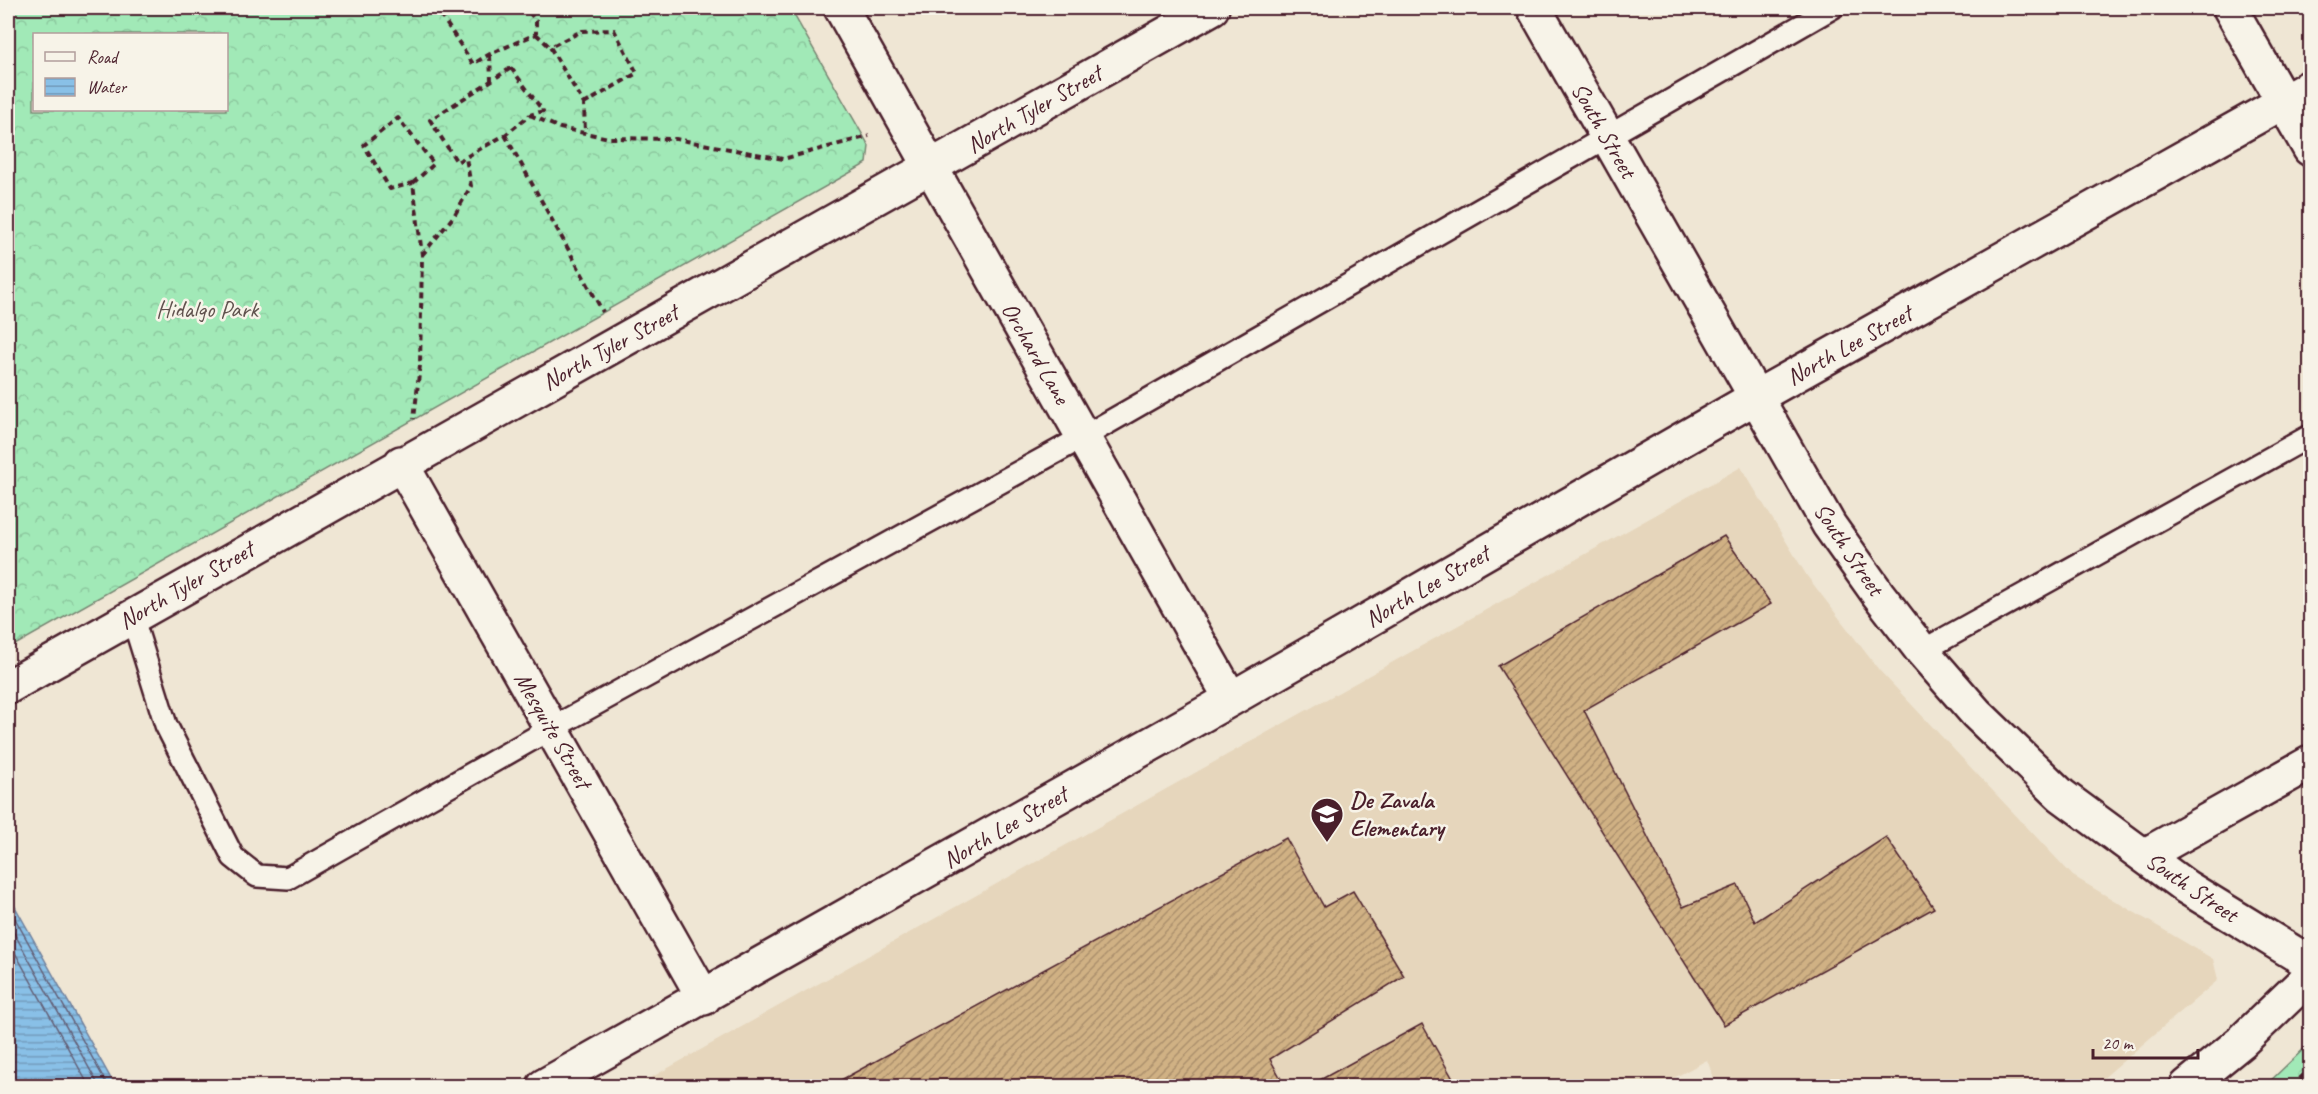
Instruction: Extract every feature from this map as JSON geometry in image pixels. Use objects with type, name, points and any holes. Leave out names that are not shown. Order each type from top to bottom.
[{"type":"street","name":"Orchard Lane","points":[[841,8],[1231,699]]},
{"type":"street","name":"North Tyler Street","points":[[8,687],[405,461],[1212,8]]},
{"type":"street","name":"South Street","points":[[1534,8],[1829,525],[1922,651],[1976,713],[2061,795],[2186,887],[2310,963]]},
{"type":"street","points":[[2230,8],[2297,94],[2310,149]]},
{"type":"street","name":"North Lee Street","points":[[544,1086],[704,998],[1231,699],[1756,397],[2297,94]]},
{"type":"street","name":"Mesquite Street","points":[[405,461],[704,998]]},
{"type":"street","points":[[2144,856],[2310,763]]},
{"type":"street","points":[[2187,1086],[2241,1042],[2310,976]]},
{"type":"lane","points":[[132,616],[166,725],[233,857],[257,876],[288,878],[552,728],[1083,437],[1832,8]]},
{"type":"lane","points":[[1922,651],[2310,436]]},
{"type":"path","points":[[446,8],[439,12],[473,64],[536,34]]},
{"type":"path","points":[[526,8],[536,21],[536,34],[550,47],[584,104],[585,133]]},
{"type":"path","points":[[550,47],[582,31],[614,30],[637,73],[584,104]]},
{"type":"path","points":[[490,54],[491,81]]},
{"type":"path","points":[[511,68],[543,111],[530,116],[505,135],[456,162],[430,120],[491,81],[511,68]]},
{"type":"path","points":[[530,116],[560,128],[609,138],[676,139],[783,159],[868,136]]},
{"type":"path","points":[[398,118],[434,164],[413,183],[390,189],[364,146],[398,118]]},
{"type":"path","points":[[505,135],[620,341]]},
{"type":"path","points":[[422,255],[454,216],[471,186],[466,158]]},
{"type":"path","points":[[405,461],[420,365],[422,255],[413,183]]},
{"type":"path","points":[[2292,1086],[2298,1084],[2310,1069]]},
{"type":"shaded area","points":[[1741,467],[1807,576],[1879,670],[2073,876],[2213,959],[2218,980],[2094,1086],[1717,1086],[1707,1060],[1659,1086],[636,1086]]},
{"type":"green space","name":"Hidalgo Park","points":[[8,8],[790,8],[869,146],[867,163],[8,649]]},
{"type":"green space","points":[[2310,1043],[2310,1086],[2265,1086]]},
{"type":"water","points":[[8,894],[115,1086],[8,1086]]},
{"type":"building","points":[[1724,536],[1771,604],[1584,710],[1683,907],[1738,885],[1755,922],[1886,837],[1934,908],[1724,1025],[1498,666]]},
{"type":"building","points":[[1286,838],[1324,907],[1353,891],[1404,976],[1270,1059],[1285,1086],[830,1086]]},
{"type":"building","points":[[1422,1024],[1457,1086],[1309,1086]]},
{"type":"place","name":"De Zavala Elementary","points":[[1327,843]]}]
